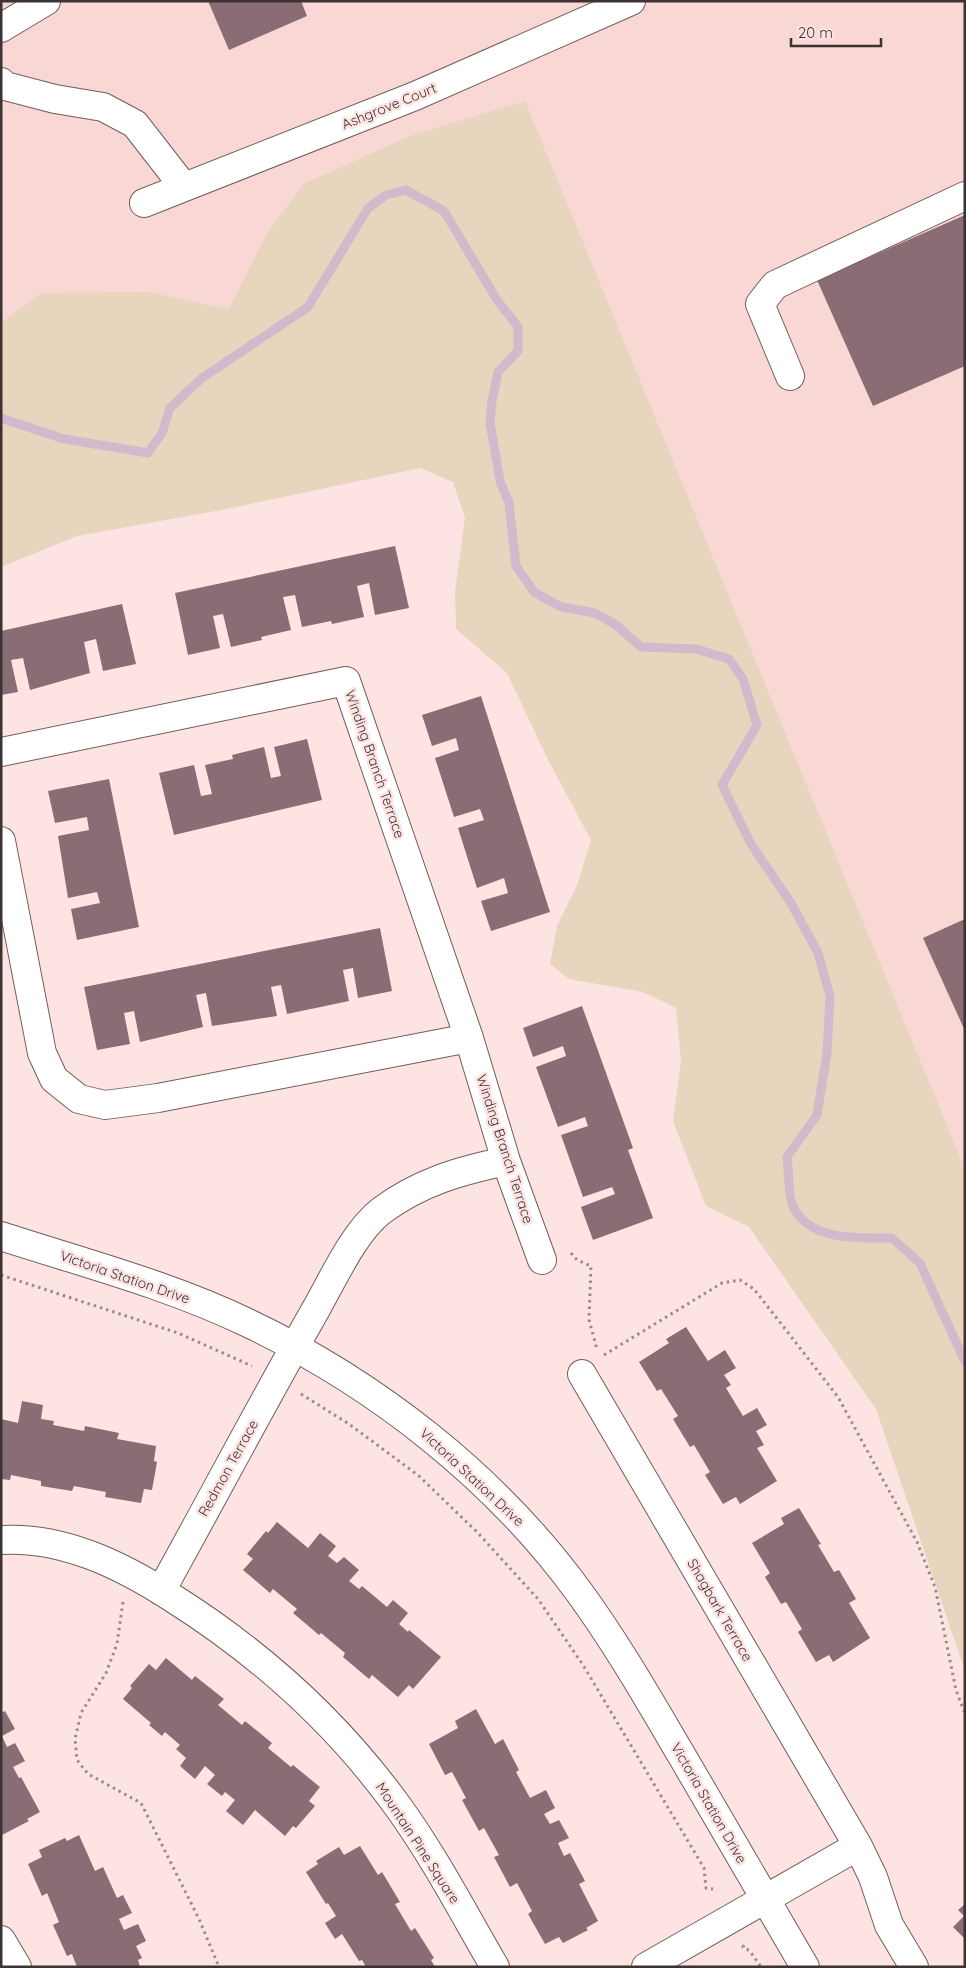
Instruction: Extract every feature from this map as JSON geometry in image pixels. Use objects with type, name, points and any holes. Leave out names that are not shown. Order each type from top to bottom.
[{"type":"street","points":[[1,28],[46,1]]},
{"type":"street","name":"Ashgrove Court","points":[[144,204],[415,96],[626,2]]},
{"type":"street","points":[[1,82],[5,86],[55,100],[103,107],[135,124],[184,187]]},
{"type":"street","points":[[790,376],[760,304],[775,285],[965,196]]},
{"type":"street","name":"Winding Branch Terrace","points":[[1,752],[346,681],[470,1038],[506,1161],[541,1256]]},
{"type":"street","points":[[1,841],[42,1053],[54,1080],[79,1099],[106,1106],[470,1038]]},
{"type":"street","name":"Redmon Terrace","points":[[161,1591],[356,1238],[379,1212],[421,1185],[506,1161]]},
{"type":"street","name":"Victoria Station Drive","points":[[1,1236],[172,1290],[246,1322],[295,1346],[354,1382],[421,1429],[483,1484],[526,1528],[578,1591],[624,1658],[805,1967]]},
{"type":"street","name":"Shagbark Terrace","points":[[582,1374],[858,1846],[873,1878],[889,1925],[914,1967]]},
{"type":"street","name":"Mountain Pine Square","points":[[1,1540],[11,1539],[54,1544],[95,1556],[161,1591],[214,1624],[271,1668],[327,1721],[363,1761],[399,1808],[495,1967]]},
{"type":"street","points":[[646,1967],[858,1846]]},
{"type":"street","points":[[1,1940],[17,1967]]},
{"type":"path","points":[[541,1256],[565,1247],[577,1260],[591,1266],[589,1320],[600,1358],[722,1283],[740,1280],[754,1289],[838,1397],[917,1542],[935,1587],[956,1690],[965,1714]]},
{"type":"path","points":[[1,1275],[178,1333],[236,1357],[277,1379],[349,1424],[419,1476],[477,1532],[538,1599],[583,1665],[704,1868],[706,1888],[713,1889]]},
{"type":"path","points":[[133,1575],[124,1591],[117,1644],[106,1673],[81,1713],[75,1739],[77,1760],[88,1774],[141,1803],[199,1919],[219,1967]]},
{"type":"path","points":[[743,1947],[750,1950],[762,1967]]},
{"type":"shaded area","points":[[1,1],[965,1],[965,1169],[525,101],[412,135],[303,184],[267,233],[230,309],[149,292],[1,323]]},
{"type":"shaded area","points":[[525,101],[965,1169],[965,1671],[876,1409],[749,1227],[706,1206],[673,1121],[681,1060],[676,1008],[643,992],[569,979],[550,964],[557,926],[577,885],[591,840],[547,758],[507,673],[456,629],[455,591],[465,518],[453,482],[420,468],[227,509],[77,536],[1,567],[1,323],[41,293],[149,292],[229,309],[267,233],[303,184],[412,135]]},
{"type":"building","points":[[208,1],[301,1],[307,16],[229,50]]},
{"type":"building","points":[[965,215],[965,366],[873,406],[817,280]]},
{"type":"building","points":[[395,546],[409,608],[375,615],[369,583],[357,586],[364,617],[332,624],[331,621],[302,627],[295,595],[283,597],[291,630],[261,637],[262,640],[231,647],[223,614],[213,616],[220,648],[188,655],[175,593]]},
{"type":"building","points":[[122,604],[136,664],[103,671],[96,639],[84,642],[90,673],[30,690],[23,658],[11,660],[18,692],[1,695],[1,631]]},
{"type":"building","points":[[481,696],[550,912],[491,931],[481,901],[508,893],[504,878],[477,888],[458,828],[484,820],[480,809],[454,817],[435,758],[459,750],[456,738],[432,746],[422,715]]},
{"type":"building","points":[[307,739],[322,800],[174,835],[159,773],[194,765],[201,796],[212,794],[205,765],[233,759],[232,755],[264,747],[271,778],[281,776],[274,747]]},
{"type":"building","points":[[109,779],[139,927],[77,940],[71,909],[100,903],[97,892],[68,898],[58,836],[89,830],[87,817],[55,823],[48,791]]},
{"type":"building","points":[[965,919],[965,1031],[923,938]]},
{"type":"building","points":[[380,928],[392,991],[358,998],[353,968],[343,970],[349,1001],[287,1014],[281,985],[271,987],[277,1016],[212,1026],[206,993],[196,995],[203,1027],[140,1042],[134,1011],[124,1013],[130,1044],[97,1050],[84,987]]},
{"type":"building","points":[[582,1006],[633,1148],[628,1150],[653,1218],[593,1240],[581,1207],[615,1194],[612,1187],[583,1197],[561,1135],[588,1126],[585,1117],[558,1127],[536,1067],[566,1056],[563,1046],[533,1057],[523,1028]]},
{"type":"building","points":[[686,1327],[708,1361],[725,1350],[736,1368],[724,1375],[731,1385],[726,1388],[743,1416],[757,1408],[767,1425],[756,1431],[764,1445],[757,1448],[777,1481],[740,1504],[736,1497],[723,1504],[705,1475],[710,1472],[694,1445],[690,1447],[673,1419],[678,1416],[661,1389],[657,1391],[639,1362],[669,1343],[666,1339]]},
{"type":"building","points":[[22,1401],[43,1405],[41,1419],[54,1421],[53,1425],[84,1431],[85,1426],[119,1433],[117,1439],[156,1446],[154,1461],[157,1462],[152,1490],[144,1489],[141,1503],[105,1497],[106,1492],[74,1486],[72,1491],[41,1486],[41,1481],[11,1475],[10,1480],[1,1479],[1,1419],[18,1423]]},
{"type":"building","points":[[799,1508],[821,1544],[818,1545],[834,1572],[839,1570],[856,1599],[849,1603],[870,1638],[833,1662],[829,1655],[816,1662],[798,1632],[802,1629],[786,1602],[781,1604],[765,1577],[770,1573],[752,1543],[784,1524],[781,1518]]},
{"type":"building","points":[[277,1522],[308,1548],[320,1533],[336,1546],[328,1556],[337,1563],[344,1557],[359,1570],[349,1581],[359,1589],[362,1586],[387,1607],[393,1600],[408,1613],[399,1624],[441,1657],[413,1689],[409,1685],[398,1697],[372,1675],[369,1679],[343,1657],[345,1653],[321,1633],[319,1635],[293,1613],[297,1609],[273,1589],[270,1593],[243,1570],[253,1559],[247,1554],[266,1531],[268,1533]]},
{"type":"building","points":[[166,1658],[192,1680],[195,1676],[224,1699],[218,1705],[242,1725],[245,1721],[272,1743],[268,1748],[320,1787],[309,1801],[315,1806],[296,1828],[293,1826],[285,1836],[255,1810],[243,1825],[226,1811],[235,1800],[225,1792],[222,1796],[207,1784],[215,1775],[205,1766],[195,1779],[180,1766],[186,1758],[176,1749],[180,1745],[165,1732],[162,1736],[149,1725],[151,1723],[123,1699],[132,1688],[130,1686],[149,1664],[156,1670]]},
{"type":"building","points":[[476,1709],[495,1744],[503,1739],[519,1770],[516,1772],[530,1798],[546,1790],[555,1808],[544,1814],[550,1824],[559,1820],[569,1838],[558,1843],[564,1856],[570,1853],[585,1881],[579,1884],[598,1921],[586,1928],[588,1930],[563,1943],[559,1937],[545,1944],[528,1914],[532,1911],[517,1883],[510,1887],[494,1857],[499,1855],[484,1828],[479,1831],[462,1800],[466,1798],[452,1772],[445,1775],[429,1744],[458,1728],[455,1721]]},
{"type":"building","points":[[5,1711],[15,1729],[2,1736],[7,1747],[15,1743],[25,1761],[13,1767],[19,1778],[21,1777],[40,1812],[27,1819],[29,1821],[2,1835],[1,1713]]},
{"type":"building","points":[[79,1835],[95,1871],[103,1867],[117,1898],[123,1895],[132,1913],[119,1919],[124,1930],[138,1924],[146,1941],[136,1946],[142,1958],[138,1960],[140,1967],[77,1967],[72,1954],[67,1956],[53,1925],[59,1922],[47,1893],[42,1896],[28,1864],[42,1857],[39,1850],[65,1838],[67,1841]]},
{"type":"building","points":[[360,1846],[378,1875],[382,1872],[400,1902],[395,1904],[411,1931],[415,1928],[434,1958],[431,1960],[435,1967],[366,1967],[362,1960],[359,1961],[342,1934],[335,1939],[325,1923],[336,1916],[328,1903],[326,1904],[306,1872],[318,1864],[316,1861],[339,1847],[344,1855]]},
{"type":"building","points":[[965,1904],[965,1939],[953,1927],[964,1916],[958,1910]]},
{"type":"waterway","points":[[1,418],[64,439],[148,453],[162,433],[170,408],[202,378],[308,307],[368,208],[386,195],[406,190],[444,211],[497,300],[518,327],[518,351],[498,372],[490,423],[500,481],[509,503],[516,566],[534,592],[561,607],[595,613],[616,625],[641,647],[696,649],[729,659],[743,679],[757,725],[722,785],[751,844],[791,903],[818,953],[830,996],[827,1053],[817,1115],[787,1157],[792,1204],[799,1216],[810,1225],[822,1231],[850,1237],[892,1238],[920,1263],[965,1362]]}]
